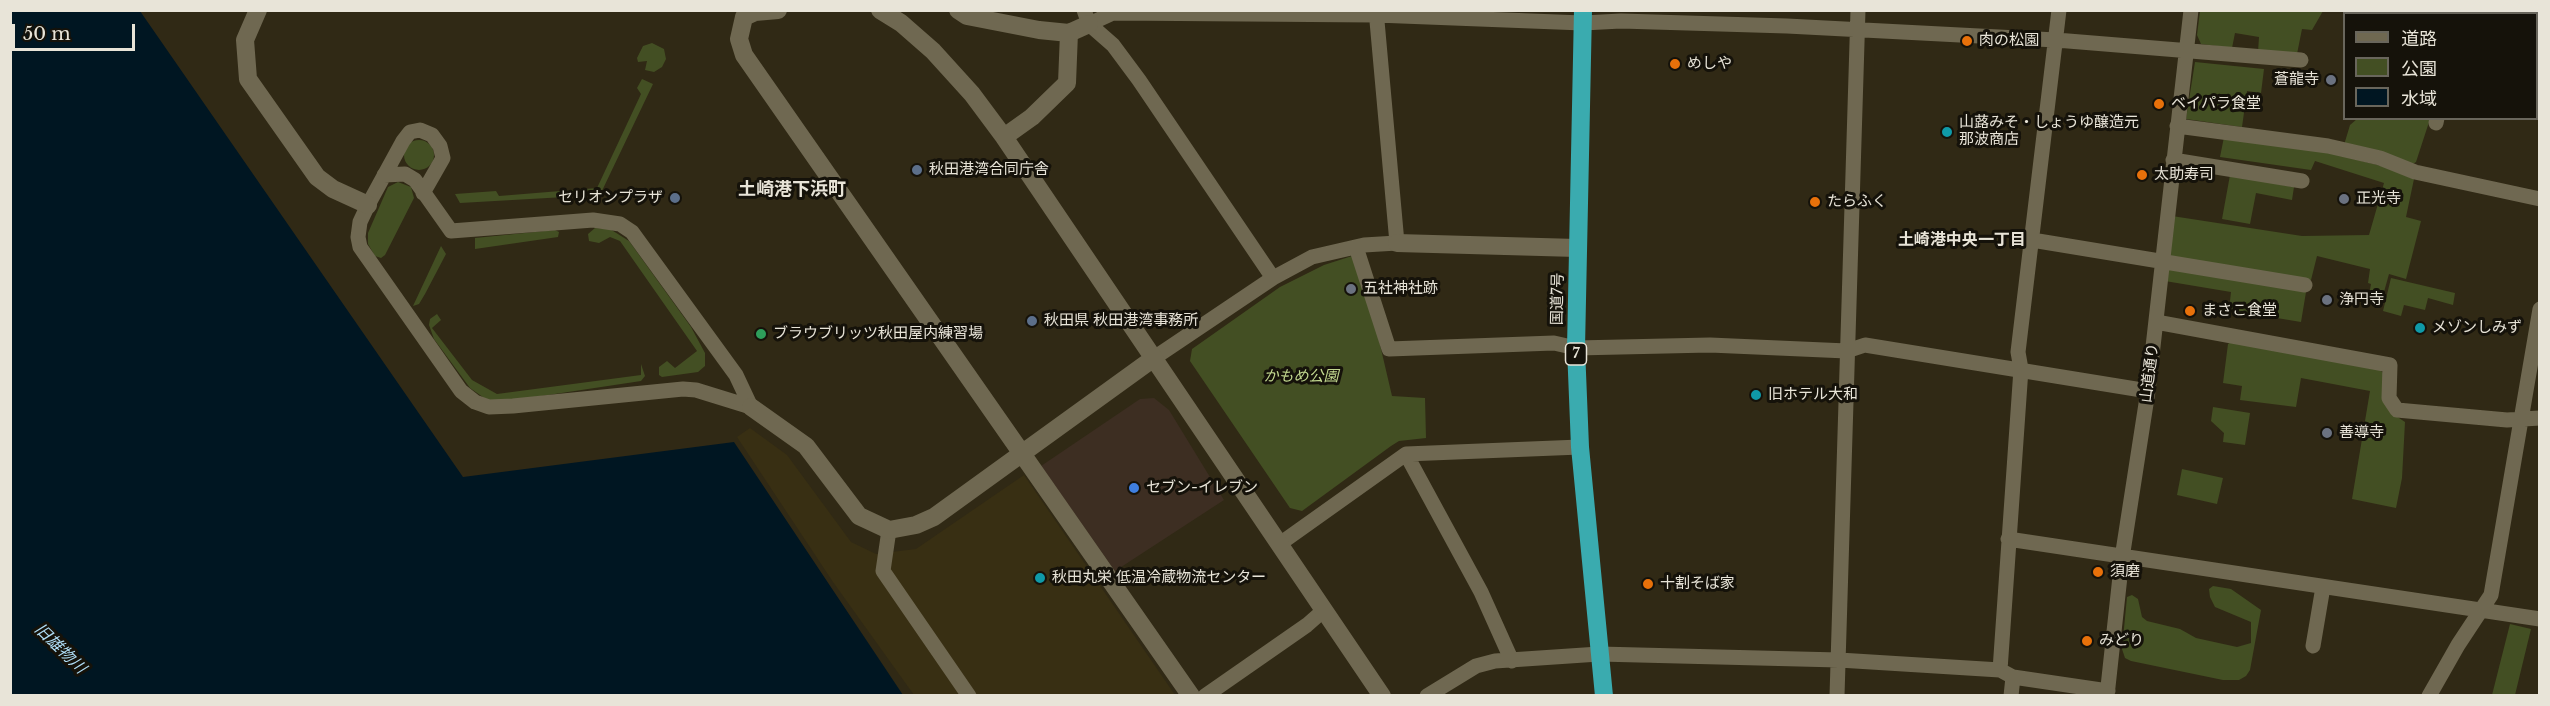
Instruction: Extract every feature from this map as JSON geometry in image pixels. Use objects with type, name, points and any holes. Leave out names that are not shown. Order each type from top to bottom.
[{"type":"highway","name":"国道7号","points":[[1583,17],[1576,348],[1580,447],[1604,696]]},
{"type":"street","points":[[258,10],[245,40],[248,79],[317,177],[333,189],[368,205]]},
{"type":"street","points":[[778,10],[755,12],[744,17],[739,39],[744,55],[1191,696]]},
{"type":"street","points":[[880,10],[901,23],[933,51],[972,94],[1004,137],[1281,543],[1382,696]]},
{"type":"street","points":[[958,10],[968,16],[1069,33]]},
{"type":"street","points":[[1838,696],[1858,10]]},
{"type":"street","points":[[2011,696],[2007,674],[2008,539],[2020,369],[2018,352],[2059,10]]},
{"type":"street","name":"山道通り","points":[[2108,693],[2122,558],[2148,391],[2191,10]]},
{"type":"street","points":[[1004,137],[1032,117],[1067,83],[1069,33],[1086,17],[1113,13],[1376,13],[1583,17],[1633,22],[2056,40],[2301,60]]},
{"type":"street","points":[[1376,13],[1398,243]]},
{"type":"street","points":[[1086,17],[1113,45],[1139,80],[1273,278]]},
{"type":"street","points":[[2177,126],[2328,146],[2380,158],[2415,172],[2540,199]]},
{"type":"street","points":[[423,193],[443,158],[440,146],[432,135],[420,130],[410,132],[368,205],[360,222],[358,237],[360,247],[461,390],[475,402],[489,407],[513,406],[683,389],[696,390],[750,407],[806,446],[859,516],[889,530],[916,525],[934,517],[1023,455],[1154,358],[1273,278],[1312,257],[1356,247],[1398,243],[1577,248]]},
{"type":"street","points":[[2173,160],[2302,181]]},
{"type":"street","points":[[384,175],[405,174],[415,180],[450,231],[593,220],[620,224],[632,232],[736,375],[750,407]]},
{"type":"street","points":[[2032,240],[2305,285]]},
{"type":"street","points":[[1356,247],[1389,349],[1554,343],[1576,348],[1710,345],[1847,351],[1866,345],[2148,391]]},
{"type":"street","points":[[2429,696],[2492,595],[2540,309]]},
{"type":"street","points":[[2156,322],[2390,366],[2389,398],[2397,410],[2507,420],[2540,418]]},
{"type":"street","points":[[1281,543],[1406,454],[1580,447]]},
{"type":"street","points":[[1406,454],[1481,592],[1512,661]]},
{"type":"street","points":[[889,530],[883,571],[969,696]]},
{"type":"street","points":[[2008,539],[2122,558],[2540,619]]},
{"type":"street","points":[[2313,646],[2323,587]]},
{"type":"street","points":[[1205,696],[1307,625],[1324,610]]},
{"type":"street","points":[[1427,696],[1476,666],[1599,654],[1839,660],[2007,674],[2108,693]]},
{"type":"shaded area","points":[[1154,398],[1169,410],[1224,500],[1115,571],[1041,466],[1140,399]]},
{"type":"shaded area","points":[[750,428],[787,455],[851,542],[876,554],[916,549],[1024,475],[1175,695],[914,695],[833,582],[737,437]]},
{"type":"green space","points":[[2200,11],[2323,11],[2312,30],[2302,29],[2297,54],[2258,52],[2259,37],[2235,33],[2232,48],[2201,44],[2197,35]]},
{"type":"green space","points":[[652,43],[664,49],[666,59],[662,67],[654,72],[645,70],[647,61],[638,62],[637,58],[643,46]]},
{"type":"green space","points":[[2195,62],[2264,69],[2261,93],[2247,91],[2242,127],[2186,119]]},
{"type":"green space","points":[[642,79],[653,84],[600,195],[460,203],[455,194],[496,191],[499,196],[597,188],[641,94],[637,88]]},
{"type":"green space","points":[[2356,120],[2430,120],[2416,162],[2411,165],[2344,145],[2350,125]]},
{"type":"green space","points":[[2224,137],[2320,150],[2385,167],[2414,179],[2406,217],[2421,221],[2406,279],[2389,274],[2382,299],[2369,295],[2370,269],[2317,256],[2311,280],[2168,258],[2172,216],[2302,236],[2369,235],[2384,183],[2315,161],[2311,170],[2220,157]]},
{"type":"green space","points":[[419,140],[425,141],[433,149],[433,161],[425,169],[419,170],[413,169],[405,161],[404,155],[405,149],[413,141]]},
{"type":"green space","points":[[2230,175],[2294,187],[2292,200],[2256,193],[2250,224],[2222,219]]},
{"type":"green space","points":[[398,182],[411,187],[414,198],[385,255],[381,258],[375,256],[368,244],[368,233],[388,187]]},
{"type":"green space","points":[[595,228],[610,229],[629,241],[691,327],[705,353],[705,366],[698,372],[662,377],[659,375],[659,367],[667,361],[675,368],[697,351],[620,241],[610,237],[599,243],[589,241],[588,234]]},
{"type":"green space","points":[[555,230],[559,232],[558,237],[475,249],[475,238]]},
{"type":"green space","points":[[441,246],[446,254],[419,304],[413,306]]},
{"type":"green space","name":"かもめ公園","points":[[1352,256],[1374,319],[1392,396],[1425,398],[1426,438],[1399,441],[1302,511],[1290,508],[1190,361],[1192,349],[1280,287],[1324,265]]},
{"type":"green space","points":[[2168,265],[2306,292],[2301,322],[2229,310],[2231,292],[2165,281]]},
{"type":"green space","points":[[2391,278],[2455,293],[2453,305],[2428,298],[2425,310],[2404,305],[2401,316],[2383,311]]},
{"type":"green space","points":[[437,314],[441,320],[432,328],[472,380],[497,394],[641,375],[641,364],[645,376],[641,381],[515,400],[487,400],[470,388],[434,339],[429,325],[430,319]]},
{"type":"green space","points":[[2232,341],[2377,367],[2383,373],[2393,414],[2405,422],[2402,478],[2396,508],[2352,499],[2370,391],[2301,378],[2296,407],[2240,400],[2242,386],[2223,383],[2228,344]]},
{"type":"green space","points":[[2213,407],[2250,413],[2245,445],[2223,442],[2224,433],[2211,421]]},
{"type":"green space","points":[[2182,469],[2223,478],[2217,504],[2177,495]]},
{"type":"green space","points":[[2213,586],[2231,589],[2261,610],[2250,670],[2246,676],[2239,680],[2223,680],[2125,658],[2122,649],[2127,597],[2132,595],[2138,599],[2142,617],[2147,621],[2180,629],[2196,638],[2237,647],[2251,643],[2251,622],[2215,607],[2209,589]]},
{"type":"green space","points":[[2510,624],[2531,629],[2515,695],[2492,695]]},
{"type":"water","name":"旧雄物川","points":[[10,11],[140,11],[463,477],[734,442],[903,695],[11,695]]},
{"type":"place","name":"肉の松園","points":[[1967,41]]},
{"type":"place","name":"めしや","points":[[1675,64]]},
{"type":"place","name":"蒼龍寺","points":[[2331,80]]},
{"type":"place","name":"ベイパラ食堂","points":[[2159,104]]},
{"type":"place","name":"山蕗みそ・しょうゆ醸造元 那波商店","points":[[1947,132]]},
{"type":"place","name":"秋田港湾合同庁舎","points":[[917,170]]},
{"type":"place","name":"太助寿司","points":[[2142,175]]},
{"type":"place","name":"セリオンプラザ","points":[[675,198]]},
{"type":"place","name":"正光寺","points":[[2344,199]]},
{"type":"place","name":"たらふく","points":[[1815,202]]},
{"type":"place","name":"五社神社跡","points":[[1351,289]]},
{"type":"place","name":"浄円寺","points":[[2327,300]]},
{"type":"place","name":"まさこ食堂","points":[[2190,311]]},
{"type":"place","name":"秋田県 秋田港湾事務所","points":[[1032,321]]},
{"type":"place","name":"メゾンしみず","points":[[2420,328]]},
{"type":"place","name":"ブラウブリッツ秋田屋内練習場","points":[[761,334]]},
{"type":"place","name":"旧ホテル大和","points":[[1756,395]]},
{"type":"place","name":"善導寺","points":[[2327,433]]},
{"type":"place","name":"セブン-イレブン","points":[[1134,488]]},
{"type":"place","name":"須磨","points":[[2098,572]]},
{"type":"place","name":"秋田丸栄 低温冷蔵物流センター","points":[[1040,578]]},
{"type":"place","name":"十割そば家","points":[[1648,584]]},
{"type":"place","name":"みどり","points":[[2087,641]]},
{"type":"district","name":"土崎港下浜町","points":[[792,190]]},
{"type":"district","name":"土崎港中央一丁目","points":[[1962,240]]}]
